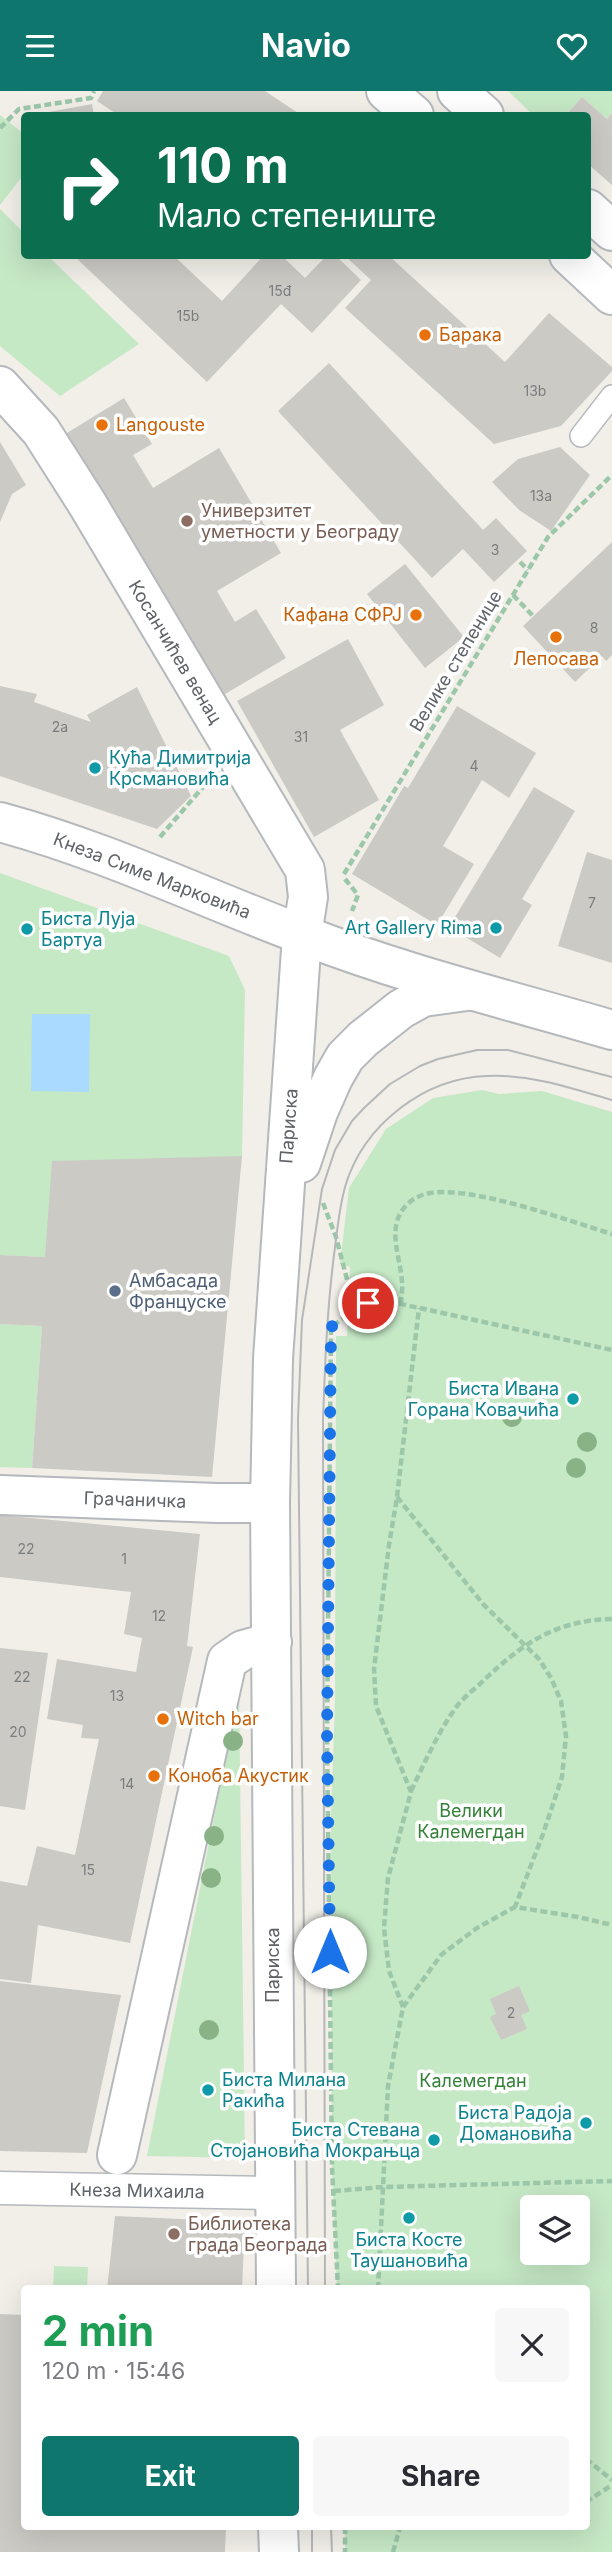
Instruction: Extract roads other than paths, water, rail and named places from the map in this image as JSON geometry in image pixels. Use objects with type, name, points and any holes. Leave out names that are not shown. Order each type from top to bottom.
[{"type":"street","points":[[386,91],[410,112]]},
{"type":"street","points":[[457,91],[481,112]]},
{"type":"street","points":[[591,212],[612,231]]},
{"type":"street","points":[[573,259],[612,295]]},
{"type":"street","name":"Косанчићев венац","points":[[0,386],[41,431],[82,495],[307,874],[308,897],[302,935]]},
{"type":"street","name":"Кнеза Симе Марковића","points":[[0,822],[101,855],[302,935]]},
{"type":"street","points":[[302,935],[368,959],[612,1030]]},
{"type":"street","name":"Париска","points":[[276,2285],[270,1503],[273,1359],[302,935]]},
{"type":"street","points":[[283,1214],[318,1112],[345,1057],[384,1022],[423,997],[474,990]]},
{"type":"street","name":"Грачаничка","points":[[0,1495],[270,1503]]},
{"type":"street","points":[[117,2155],[227,1661],[243,1650],[272,1641]]},
{"type":"street","name":"Кнеза Михаила","points":[[0,2188],[274,2193]]},
{"type":"street","points":[[278,2530],[279,2552]]},
{"type":"lane","points":[[581,436],[612,396]]},
{"type":"water","points":[[32,1014],[90,1014],[89,1092],[31,1091]]},
{"type":"tram line","points":[[308,2285],[298,1419],[302,1320],[322,1189],[335,1150],[352,1121],[390,1084],[420,1066],[438,1059],[477,1050],[508,1050],[612,1077]]},
{"type":"tram line","points":[[325,2285],[323,1420],[330,1296],[343,1195],[354,1165],[381,1125],[399,1109],[441,1085],[487,1076],[519,1077],[612,1100]]},
{"type":"tram line","points":[[312,2530],[312,2552]]},
{"type":"tram line","points":[[331,2530],[332,2552]]},
{"type":"place","name":"Барака","points":[[425,335]]},
{"type":"place","name":"Langouste","points":[[102,425]]},
{"type":"place","name":"Универзитет уметности у Београду","points":[[187,521]]},
{"type":"place","name":"Кафана СФРЈ","points":[[416,615]]},
{"type":"place","name":"Лепосава","points":[[556,637]]},
{"type":"place","name":"Кућа Димитрија Крсмановића","points":[[95,768]]},
{"type":"place","name":"Art Gallery Rima","points":[[496,928]]},
{"type":"place","name":"Биста Луја Бартуа","points":[[27,929]]},
{"type":"place","name":"Амбасада Француске","points":[[115,1291]]},
{"type":"place","name":"Биста Ивана Горана Ковачића","points":[[573,1399]]},
{"type":"place","name":"Witch bar","points":[[163,1719]]},
{"type":"place","name":"Коноба Акустик","points":[[154,1776]]},
{"type":"place","name":"Биста Милана Ракића","points":[[208,2090]]},
{"type":"place","name":"Биста Радоја Домановића","points":[[586,2123]]},
{"type":"place","name":"Биста Стевана Стојановића Мокрањца","points":[[434,2140]]},
{"type":"place","name":"Биста Косте Таушановића","points":[[409,2218]]},
{"type":"place","name":"Библиотека града Београда","points":[[174,2234]]},
{"type":"park label","name":"Велики Калемегдан","points":[[471,1822]]},
{"type":"park label","name":"Калемегдан","points":[[473,2081]]}]
